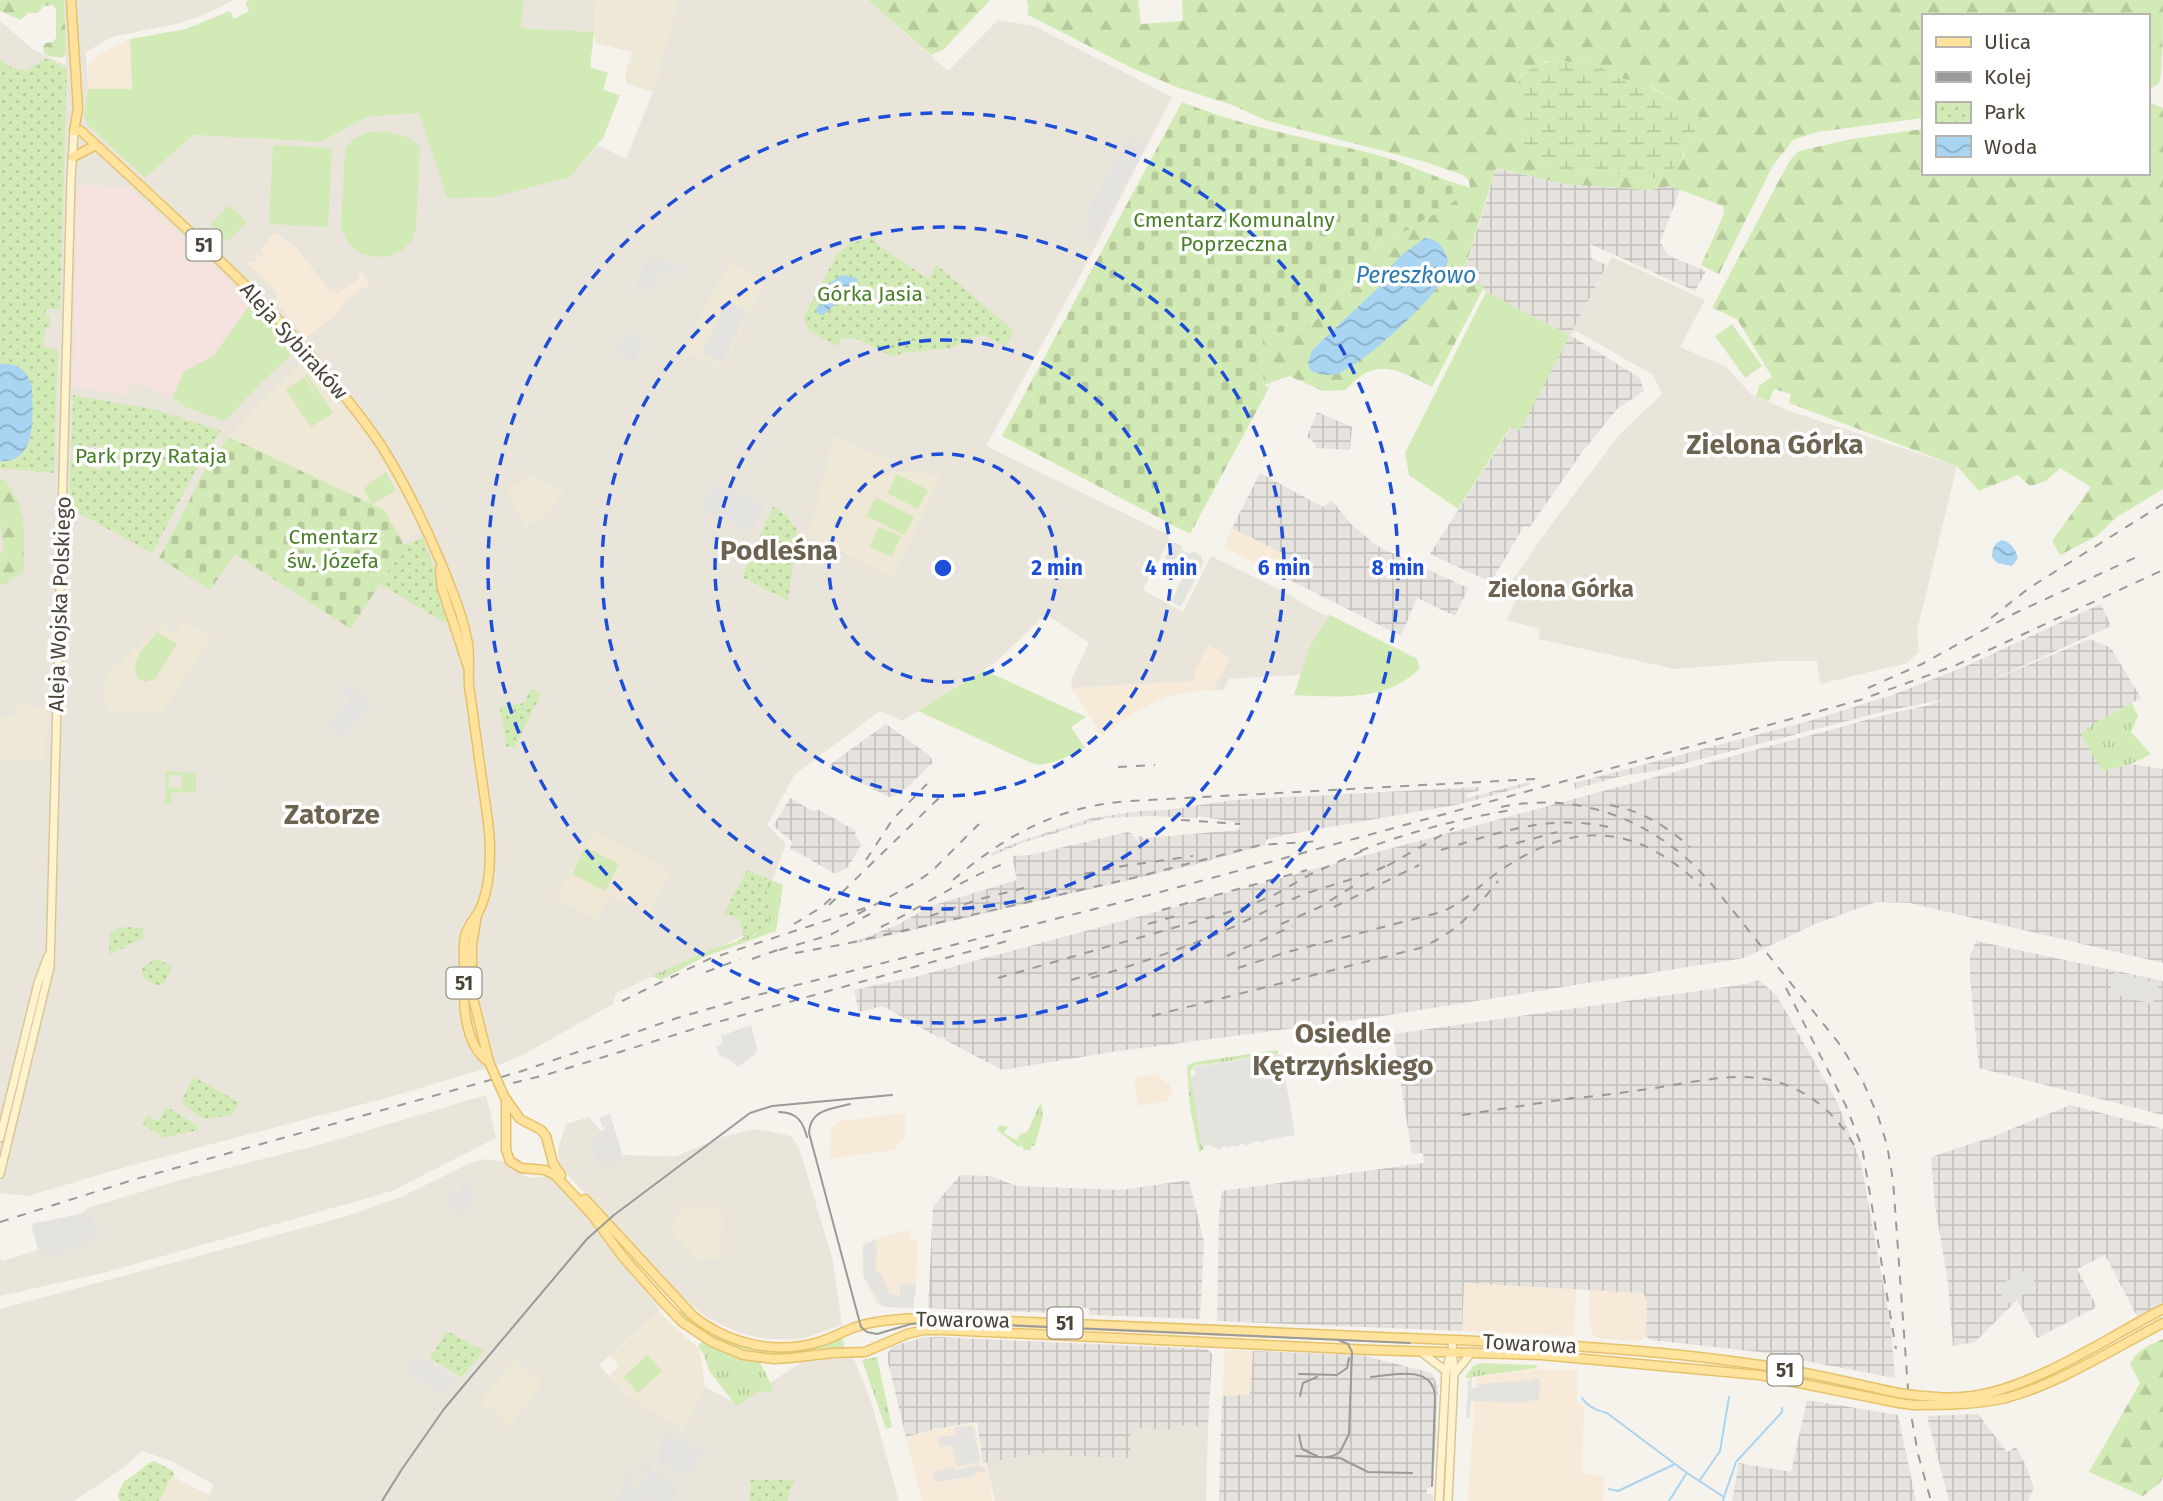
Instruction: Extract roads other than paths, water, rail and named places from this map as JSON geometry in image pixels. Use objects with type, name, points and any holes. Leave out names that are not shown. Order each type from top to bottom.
[{"type":"main road","name":"Aleja Wojska Polskiego","points":[[0,1174],[50,967],[74,131],[72,109],[75,78],[71,0]]},
{"type":"main road","name":"Aleja Sybiraków","points":[[74,131],[81,131],[239,278],[315,360],[384,449],[403,482],[439,559],[442,588],[463,640],[468,667],[490,836],[489,873],[482,902],[465,937],[463,999],[472,1037],[481,1055],[489,1062],[506,1099]]},
{"type":"main road","points":[[73,157],[96,145]]},
{"type":"main road","name":"Aleja Wojska Polskiego","points":[[0,1138],[37,986],[50,952]]},
{"type":"main road","name":"Towarowa","points":[[506,1099],[520,1119],[544,1133],[559,1173],[600,1214],[675,1298],[708,1326],[746,1343],[779,1348],[810,1344],[860,1325],[929,1318],[1544,1344],[1757,1364],[1822,1377],[1914,1405],[1973,1403],[2011,1396],[2063,1375],[2163,1323]]},
{"type":"main road","name":"Towarowa","points":[[506,1099],[507,1154],[510,1161],[521,1168],[534,1168],[555,1175],[592,1214],[634,1271],[682,1322],[703,1337],[732,1351],[757,1357],[790,1358],[867,1352],[907,1334],[934,1329],[1541,1355],[1746,1374],[1898,1398],[1913,1395],[1945,1398],[1971,1396],[2008,1388],[2056,1366],[2163,1309]]},
{"type":"main road","points":[[1448,1501],[1452,1340]]},
{"type":"main road","points":[[1420,1351],[1450,1373]]},
{"type":"main road","points":[[1439,1501],[1450,1373],[1472,1352]]},
{"type":"main road","points":[[1817,1386],[1824,1383],[1822,1377]]},
{"type":"water","name":"Pereszkowo","points":[[1425,238],[1440,245],[1448,261],[1431,296],[1391,336],[1360,361],[1336,374],[1319,374],[1310,370],[1308,363],[1312,350],[1379,287],[1391,266],[1403,254]]},
{"type":"water","points":[[843,275],[857,278],[858,281],[837,303],[820,315],[816,311],[826,290],[833,281]]},
{"type":"water","points":[[0,364],[17,366],[28,376],[32,387],[32,422],[31,434],[21,454],[13,459],[0,461]]},
{"type":"water","points":[[2002,540],[2011,545],[2017,555],[2018,558],[2012,566],[1997,563],[1992,557],[1994,547]]},
{"type":"waterway","points":[[1700,1480],[1720,1451],[1729,1397]]},
{"type":"waterway","points":[[1582,1398],[1724,1497],[1723,1501]]},
{"type":"waterway","points":[[1724,1497],[1736,1462],[1782,1412],[1782,1408]]},
{"type":"waterway","points":[[1609,1489],[1618,1491],[1675,1464]]},
{"type":"waterway","points":[[1669,1501],[1686,1474]]},
{"type":"tram line","points":[[382,1501],[444,1409],[587,1239],[614,1215],[750,1113],[772,1106],[892,1095]]},
{"type":"tram line","points":[[850,1104],[823,1111],[813,1119],[809,1133],[861,1327],[867,1332],[877,1334],[911,1324],[939,1322],[1410,1343]]},
{"type":"tram line","points":[[779,1112],[795,1116],[807,1137]]},
{"type":"tram line","points":[[1327,1457],[1340,1452],[1349,1434],[1352,1352],[1348,1344],[1338,1340]]},
{"type":"tram line","points":[[1299,1374],[1337,1375],[1347,1368],[1349,1358]]},
{"type":"tram line","points":[[1371,1377],[1411,1374],[1428,1380],[1433,1387],[1435,1397],[1432,1486]]},
{"type":"tram line","points":[[1300,1396],[1303,1383],[1317,1377]]},
{"type":"tram line","points":[[1299,1435],[1302,1449],[1317,1456]]},
{"type":"tram line","points":[[1296,1456],[1340,1458],[1368,1472],[1412,1473]]},
{"type":"railway","points":[[1991,618],[2029,588],[2163,504]]},
{"type":"railway","points":[[1868,688],[1922,664],[2009,616],[2143,554]]},
{"type":"railway","points":[[0,1222],[136,1179],[519,1072],[677,1018],[746,998],[1157,893],[1860,700],[1954,666],[2163,570]]},
{"type":"railway","points":[[1118,767],[1155,765]]},
{"type":"railway","points":[[953,880],[993,849],[1035,825],[1057,816],[1104,804],[1535,779]]},
{"type":"railway","points":[[866,860],[893,819],[927,784]]},
{"type":"railway","points":[[829,905],[940,797]]},
{"type":"railway","points":[[1501,807],[1561,803],[1590,808],[1645,829],[1670,845],[1693,864],[1714,887],[1841,1046],[1864,1084],[1887,1145],[1893,1180],[1909,1403],[1918,1454],[1931,1501]]},
{"type":"railway","points":[[1610,805],[1653,820],[1690,847]]},
{"type":"railway","points":[[1360,851],[1434,827],[1511,810]]},
{"type":"railway","points":[[1181,820],[1240,824]]},
{"type":"railway","points":[[858,914],[931,872],[979,824]]},
{"type":"railway","points":[[1441,850],[1505,831],[1547,824],[1590,824],[1613,828]]},
{"type":"railway","points":[[1387,866],[1454,828]]},
{"type":"railway","points":[[1499,848],[1557,832]]},
{"type":"railway","points":[[1238,968],[1284,953],[1441,912],[1526,855],[1552,843],[1578,837],[1603,835],[1628,840],[1652,850],[1676,865],[1701,886]]},
{"type":"railway","points":[[795,953],[1133,878],[1260,845],[1322,841]]},
{"type":"railway","points":[[998,978],[1243,908],[1367,849]]},
{"type":"railway","points":[[1084,874],[1193,856]]},
{"type":"railway","points":[[1091,978],[1186,946],[1295,898],[1395,861]]},
{"type":"railway","points":[[881,927],[975,876],[1008,862]]},
{"type":"railway","points":[[1334,907],[1419,865]]},
{"type":"railway","points":[[1162,910],[1307,870]]},
{"type":"railway","points":[[1152,1016],[1420,948],[1455,928],[1498,881]]},
{"type":"railway","points":[[1281,924],[1320,907],[1360,882]]},
{"type":"railway","points":[[930,916],[1024,888]]},
{"type":"railway","points":[[794,924],[834,896]]},
{"type":"railway","points":[[622,1001],[709,959],[865,908]]},
{"type":"railway","points":[[779,950],[830,935],[870,914]]},
{"type":"railway","points":[[1148,924],[1179,915]]},
{"type":"railway","points":[[1227,956],[1293,926]]},
{"type":"railway","points":[[513,1083],[700,1027],[1014,939]]},
{"type":"railway","points":[[752,959],[786,947]]},
{"type":"railway","points":[[706,972],[740,959]]},
{"type":"railway","points":[[1071,980],[1098,972]]},
{"type":"railway","points":[[1786,988],[1846,1106],[1862,1147],[1896,1349]]},
{"type":"railway","points":[[1566,1099],[1721,1078],[1759,1078],[1776,1081],[1807,1095],[1833,1117],[1854,1145]]},
{"type":"railway","points":[[1462,1115],[1573,1098]]},
{"type":"district","name":"Zielona Górka","points":[[1775,444]]},
{"type":"district","name":"Podleśna","points":[[779,550]]},
{"type":"district","name":"Zielona Górka","points":[[1561,589]]},
{"type":"district","name":"Zatorze","points":[[332,814]]},
{"type":"district","name":"Osiedle Kętrzyńskiego","points":[[1343,1049]]},
{"type":"park label","name":"Cmentarz Komunalny Poprzeczna","points":[[1234,232]]},
{"type":"park label","name":"Górka Jasia","points":[[870,294]]},
{"type":"park label","name":"Park przy Rataja","points":[[151,456]]},
{"type":"park label","name":"Cmentarz św. Józefa","points":[[333,549]]}]
